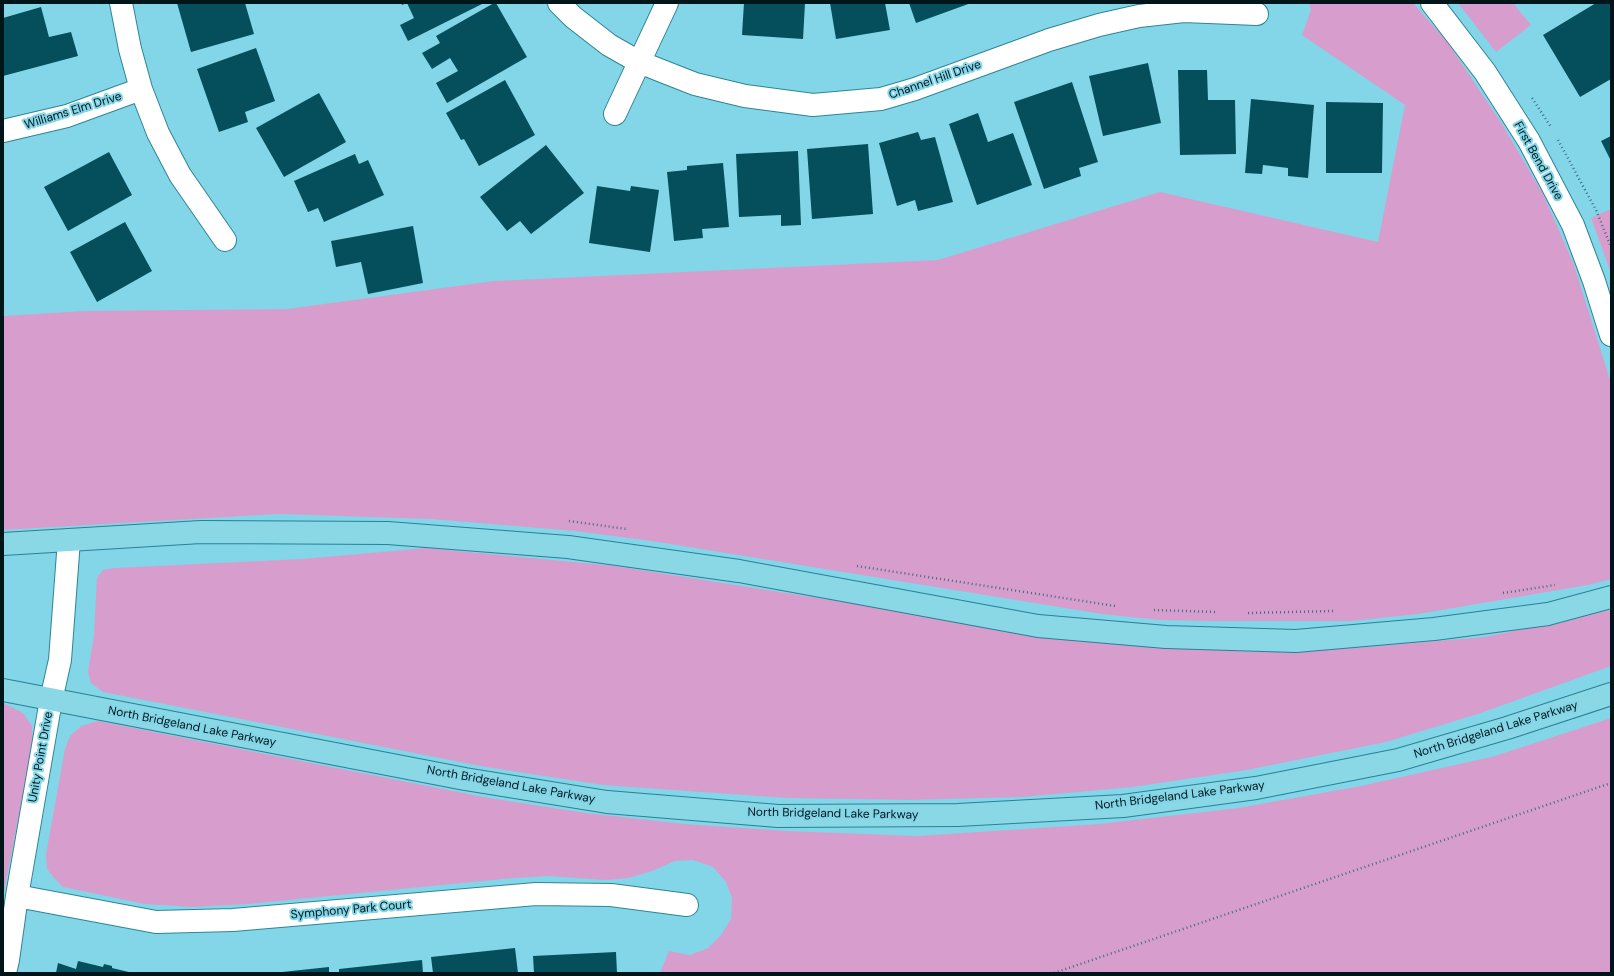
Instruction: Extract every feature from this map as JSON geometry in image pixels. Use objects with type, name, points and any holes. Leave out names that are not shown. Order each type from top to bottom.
[{"type":"main road","points":[[3,544],[201,532],[388,533],[568,546],[739,571],[1038,626],[1174,637],[1296,641],[1426,630],[1548,614],[1611,597]]},
{"type":"main road","name":"North Bridgeland Lake Parkway","points":[[3,690],[465,778],[607,802],[778,816],[934,815],[1123,806],[1256,788],[1398,760],[1508,728],[1611,694]]},
{"type":"street","points":[[121,3],[130,48],[142,89],[158,133],[180,175],[224,240]]},
{"type":"street","name":"Channel Hill Drive","points":[[559,3],[573,17],[609,45],[639,62],[695,84],[745,96],[813,105],[881,98],[915,89],[1049,40],[1099,25],[1139,16],[1184,12],[1257,14]]},
{"type":"street","points":[[615,114],[667,3]]},
{"type":"street","name":"First Bend Drive","points":[[1432,3],[1484,72],[1529,141],[1573,225],[1603,277],[1611,335]]},
{"type":"street","name":"Williams Elm Drive","points":[[3,131],[67,116],[142,89]]},
{"type":"street","name":"Unity Point Drive","points":[[5,973],[51,700],[60,660],[69,540]]},
{"type":"street","name":"Symphony Park Court","points":[[18,896],[156,922],[233,920],[536,894],[611,895],[687,905]]},
{"type":"path","points":[[1054,973],[1611,783]]},
{"type":"shaded area","points":[[1309,3],[1413,3],[1448,43],[1502,124],[1543,194],[1574,265],[1611,383],[1611,579],[1588,585],[1418,614],[1351,621],[1159,620],[1102,614],[658,542],[575,531],[431,519],[278,514],[3,530],[3,316],[84,311],[287,309],[494,281],[938,260],[1160,192],[1378,242],[1405,105],[1302,35],[1311,10]]},
{"type":"shaded area","points":[[1458,3],[1513,3],[1531,25],[1496,52]]},
{"type":"shaded area","points":[[1611,209],[1611,273],[1591,218]]},
{"type":"shaded area","points":[[426,548],[615,566],[1103,643],[1251,652],[1356,648],[1484,637],[1611,610],[1611,666],[1478,714],[1386,742],[1247,770],[1133,787],[1022,797],[909,800],[786,798],[603,785],[486,767],[103,692],[91,683],[88,672],[94,635],[97,578],[103,570],[114,568],[302,559]]},
{"type":"shaded area","points":[[3,703],[23,713],[32,726],[33,742],[3,897]]},
{"type":"shaded area","points":[[1611,718],[1611,973],[660,973],[669,951],[690,955],[708,948],[721,935],[731,919],[732,898],[726,882],[713,867],[693,860],[675,861],[652,871],[629,878],[606,880],[547,876],[248,904],[193,907],[145,904],[63,887],[47,869],[46,854],[65,749],[70,736],[81,726],[98,721],[489,798],[586,813],[685,824],[787,831],[917,836],[1099,824],[1238,808],[1361,786],[1495,756]]},
{"type":"building","points":[[177,3],[245,3],[254,34],[191,52]]},
{"type":"building","points":[[407,3],[484,3],[408,41],[400,25],[414,18]]},
{"type":"building","points":[[496,3],[527,57],[447,103],[436,83],[458,71],[450,58],[432,69],[422,53],[440,43],[436,36]]},
{"type":"building","points":[[744,3],[805,3],[803,39],[742,35]]},
{"type":"building","points":[[830,3],[885,3],[890,30],[836,39]]},
{"type":"building","points":[[909,3],[971,3],[916,23]]},
{"type":"building","points":[[1596,3],[1611,3],[1611,79],[1580,97],[1543,35]]},
{"type":"building","points":[[41,7],[49,37],[71,32],[78,56],[3,76],[3,18]]},
{"type":"building","points":[[256,48],[275,101],[245,112],[248,122],[219,132],[197,69]]},
{"type":"building","points":[[1148,63],[1161,123],[1103,136],[1089,76]]},
{"type":"building","points":[[1178,70],[1207,70],[1208,100],[1235,100],[1236,154],[1180,155]]},
{"type":"building","points":[[505,80],[535,135],[479,166],[464,139],[461,140],[446,113]]},
{"type":"building","points":[[1072,82],[1098,162],[1079,168],[1081,176],[1044,189],[1014,102]]},
{"type":"building","points":[[319,93],[346,142],[284,177],[256,128]]},
{"type":"building","points":[[1251,99],[1314,105],[1308,178],[1288,176],[1288,168],[1263,165],[1262,174],[1245,173]]},
{"type":"building","points":[[1326,102],[1383,103],[1382,173],[1326,173]]},
{"type":"building","points":[[978,113],[988,142],[1013,133],[1032,185],[977,205],[949,124]]},
{"type":"building","points":[[918,132],[921,140],[935,137],[953,202],[918,211],[915,200],[897,206],[879,143]]},
{"type":"building","points":[[1611,136],[1611,161],[1601,141]]},
{"type":"building","points":[[868,144],[873,214],[812,219],[807,149]]},
{"type":"building","points":[[546,145],[584,193],[531,234],[520,221],[507,231],[480,197]]},
{"type":"building","points":[[798,151],[801,225],[781,226],[781,215],[739,217],[736,154]]},
{"type":"building","points":[[109,152],[132,195],[68,231],[44,187]]},
{"type":"building","points":[[355,154],[359,164],[368,160],[384,195],[324,222],[318,208],[308,212],[294,181]]},
{"type":"building","points":[[723,163],[729,227],[702,229],[703,238],[674,241],[667,172],[687,170],[687,166]]},
{"type":"building","points":[[597,186],[630,191],[631,186],[659,190],[650,252],[589,243]]},
{"type":"building","points":[[125,222],[152,271],[97,302],[70,252]]},
{"type":"building","points":[[413,226],[423,283],[368,294],[361,262],[336,267],[331,241]]},
{"type":"building","points":[[515,948],[518,973],[433,973],[431,957]]},
{"type":"building","points":[[616,952],[617,973],[534,973],[533,956]]},
{"type":"building","points":[[422,960],[423,973],[339,973],[339,969]]},
{"type":"building","points":[[78,961],[103,967],[104,964],[112,966],[112,968],[133,973],[56,973],[58,963],[76,969]]},
{"type":"building","points":[[329,967],[329,973],[282,973],[282,972]]}]
